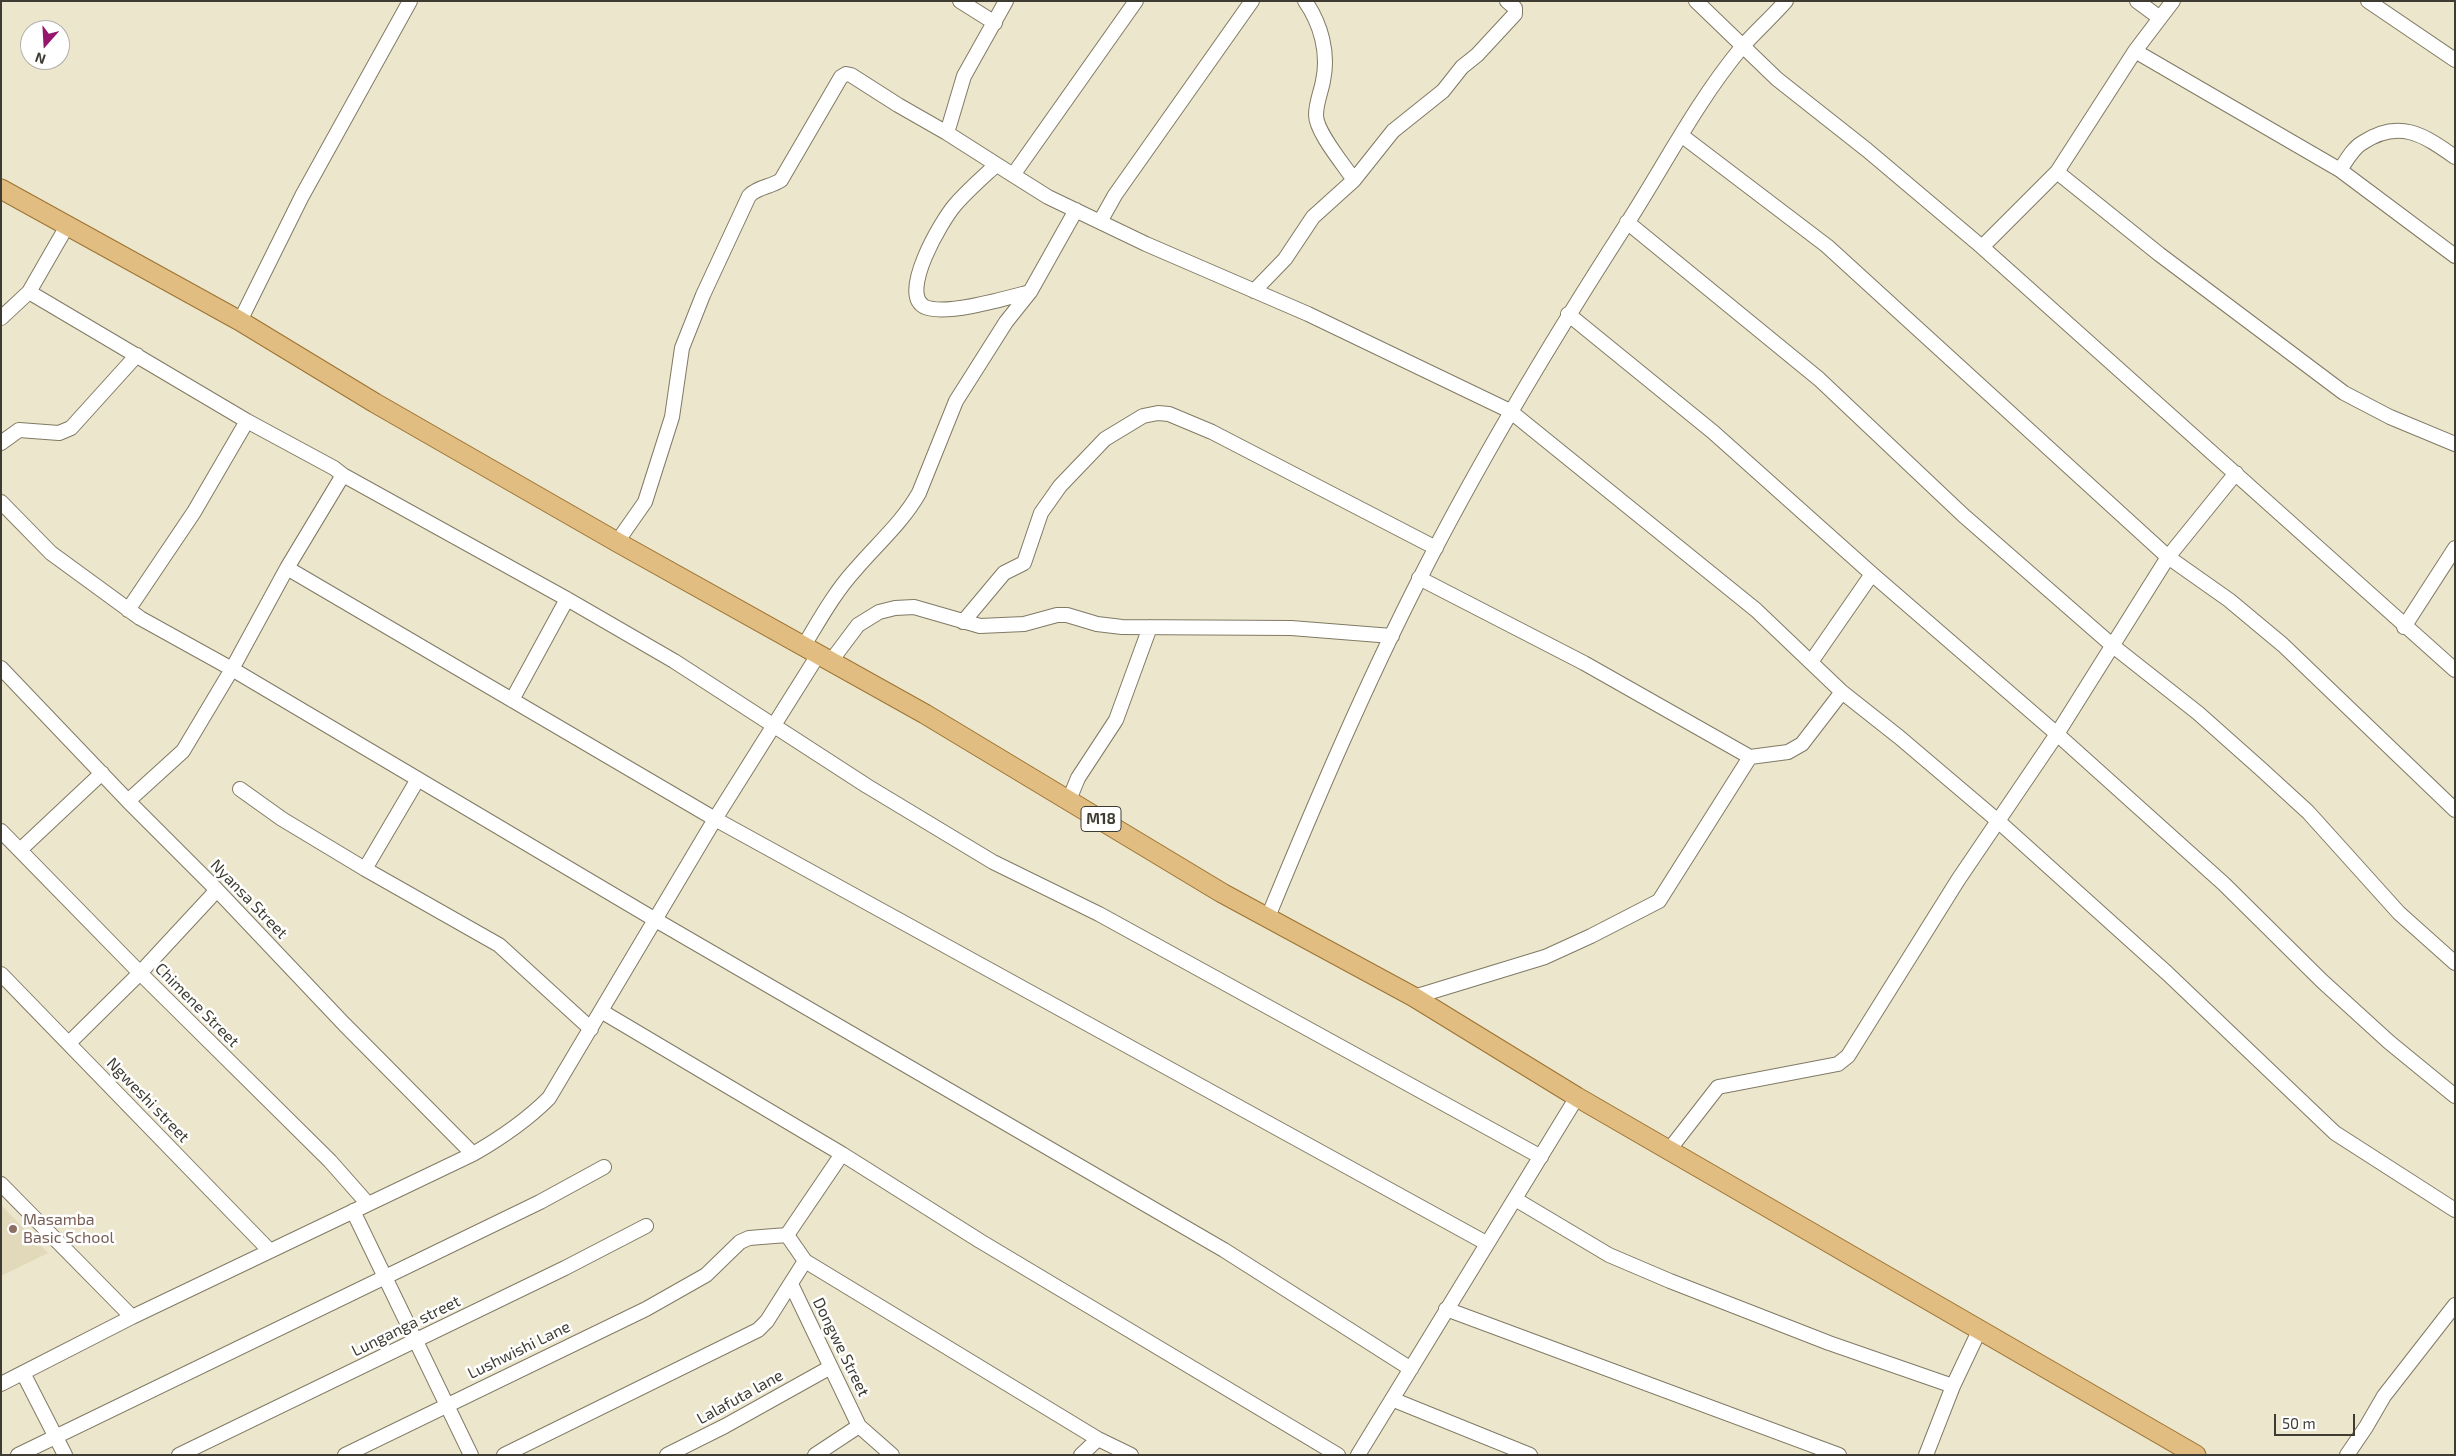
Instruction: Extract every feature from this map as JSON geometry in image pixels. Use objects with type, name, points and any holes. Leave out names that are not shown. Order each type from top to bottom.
[{"type":"main road","name":"M18","points":[[1,189],[240,321],[375,404],[818,654],[1069,800],[1222,893],[1414,997],[1669,1150],[2196,1455]]},
{"type":"street","points":[[240,321],[302,196],[410,1]]},
{"type":"street","points":[[960,1],[995,22]]},
{"type":"street","points":[[947,133],[964,76],[1006,1]]},
{"type":"street","points":[[1013,175],[1136,1]]},
{"type":"street","points":[[1101,220],[1115,195],[1252,1]]},
{"type":"street","points":[[1305,1],[1320,29],[1325,56],[1325,74],[1316,116],[1320,128],[1354,180]]},
{"type":"street","points":[[1254,291],[1285,260],[1313,217],[1354,180],[1393,131],[1447,86],[1462,67],[1477,55],[1515,14],[1515,8],[1507,1]]},
{"type":"street","points":[[1696,1],[1742,47],[1777,78],[1867,150],[1982,247],[2236,473],[2404,627],[2455,670]]},
{"type":"street","points":[[1268,917],[1334,762],[1392,636],[1420,578],[1510,411],[1568,314],[1681,135],[1742,47],[1786,1]]},
{"type":"street","points":[[2137,1],[2160,18]]},
{"type":"street","points":[[1982,247],[2057,172],[2135,51],[2173,1]]},
{"type":"street","points":[[2368,1],[2455,60]]},
{"type":"street","points":[[2135,51],[2340,170],[2455,256]]},
{"type":"street","points":[[617,542],[646,502],[672,417],[682,348],[703,295],[749,196],[754,191],[774,185],[781,180],[841,77],[846,74],[851,75],[996,165],[1076,210],[1101,220],[1146,244],[1308,314],[1510,411],[1756,610],[1842,692],[1998,822],[2167,973],[2335,1133],[2455,1210]]},
{"type":"street","points":[[2340,170],[2361,143],[2388,132],[2399,130],[2421,135],[2455,157]]},
{"type":"street","points":[[1681,135],[1827,246],[2168,556],[2229,600],[2282,645],[2455,810]]},
{"type":"street","points":[[996,165],[955,205],[947,216],[919,272],[916,295],[920,304],[937,310],[964,307],[1030,292]]},
{"type":"street","points":[[2057,172],[2159,254],[2344,393],[2390,417],[2455,444]]},
{"type":"street","points":[[1,1384],[132,1317],[473,1154],[521,1124],[543,1104],[591,1029],[654,919],[773,724],[818,654],[834,597],[849,577],[894,528],[913,504],[956,401],[1006,322],[1030,292],[1076,210]]},
{"type":"street","points":[[1627,222],[1819,379],[1963,515],[2112,646],[2198,712],[2308,812],[2399,912],[2455,962]]},
{"type":"street","points":[[1,318],[29,292],[67,226]]},
{"type":"street","points":[[29,292],[137,354],[247,421],[334,468],[343,475],[567,599],[674,661],[867,786],[993,862],[1100,914],[1541,1157]]},
{"type":"street","points":[[1568,314],[1713,432],[1872,574],[2057,734],[2224,884],[2322,981],[2388,1042],[2455,1096]]},
{"type":"street","points":[[1,443],[19,430],[60,433],[72,428],[137,354]]},
{"type":"street","points":[[963,622],[1004,573],[1024,563],[1041,512],[1060,486],[1104,440],[1143,416],[1158,413],[1169,414],[1212,432],[1436,548]]},
{"type":"street","points":[[128,610],[194,512],[247,421]]},
{"type":"street","points":[[1669,1150],[1718,1087],[1838,1064],[1848,1056],[1958,880],[2057,734],[2168,556],[2236,473]]},
{"type":"street","points":[[128,801],[183,751],[232,669],[287,568],[343,475]]},
{"type":"street","points":[[1,502],[45,548],[128,610],[232,669],[654,919],[1224,1250],[1411,1369]]},
{"type":"street","points":[[2404,627],[2455,548]]},
{"type":"street","points":[[287,568],[715,819],[1486,1243]]},
{"type":"street","points":[[1811,662],[1872,574]]},
{"type":"street","points":[[1420,578],[1584,663],[1750,757],[1788,752],[1802,744],[1842,692]]},
{"type":"street","points":[[512,700],[567,599]]},
{"type":"street","points":[[818,654],[879,612],[914,607],[980,626],[1039,621],[1057,614],[1097,624],[1150,627],[1292,628],[1392,636]]},
{"type":"street","points":[[1069,800],[1078,778],[1116,720],[1150,627]]},
{"type":"street","name":"Nyansa Street","points":[[1,668],[128,801],[218,890],[344,1024],[473,1154]]},
{"type":"street","points":[[1414,997],[1545,957],[1659,901],[1750,757]]},
{"type":"street","points":[[20,850],[102,773]]},
{"type":"street","points":[[365,869],[418,779]]},
{"type":"street","points":[[240,789],[282,819],[365,869],[499,945],[591,1029]]},
{"type":"street","name":"Chimene Street","points":[[1,831],[140,973],[330,1161],[368,1204]]},
{"type":"street","points":[[68,1043],[140,973],[218,890]]},
{"type":"street","name":"Ngweshi street","points":[[1,974],[270,1251]]},
{"type":"street","points":[[601,1011],[842,1154],[980,1241],[1338,1455]]},
{"type":"street","points":[[1358,1455],[1394,1400],[1446,1309],[1577,1096]]},
{"type":"street","points":[[842,1154],[787,1234],[805,1261],[1098,1439],[1131,1455]]},
{"type":"street","points":[[18,1455],[540,1202],[604,1167]]},
{"type":"street","points":[[1,1184],[132,1317]]},
{"type":"street","points":[[1515,1199],[1609,1255],[1829,1343],[1953,1386]]},
{"type":"street","points":[[353,1211],[471,1455]]},
{"type":"street","name":"Lunganga street","points":[[179,1455],[646,1226]]},
{"type":"street","name":"Lushwishi Lane","points":[[345,1455],[446,1404],[646,1309],[706,1275],[740,1242],[749,1238],[787,1234]]},
{"type":"street","points":[[504,1455],[758,1330],[767,1322],[805,1261]]},
{"type":"street","name":"Dongwe Street","points":[[791,1284],[829,1368],[847,1399],[859,1426]]},
{"type":"street","points":[[2347,1455],[2384,1396],[2450,1320],[2455,1305]]},
{"type":"street","points":[[1446,1309],[1838,1455]]},
{"type":"street","points":[[1926,1455],[1953,1386],[1980,1329]]},
{"type":"street","name":"Lalafuta lane","points":[[667,1455],[725,1426],[829,1368]]},
{"type":"street","points":[[23,1373],[65,1455]]},
{"type":"street","points":[[1394,1400],[1530,1455]]},
{"type":"street","points":[[815,1455],[859,1426],[892,1455]]},
{"type":"street","points":[[1081,1455],[1098,1439]]},
{"type":"shaded area","name":"Masamba Basic School","points":[[1,1205],[48,1253],[1,1276]]},
{"type":"place","name":"Masamba Basic School","points":[[13,1229]]}]
